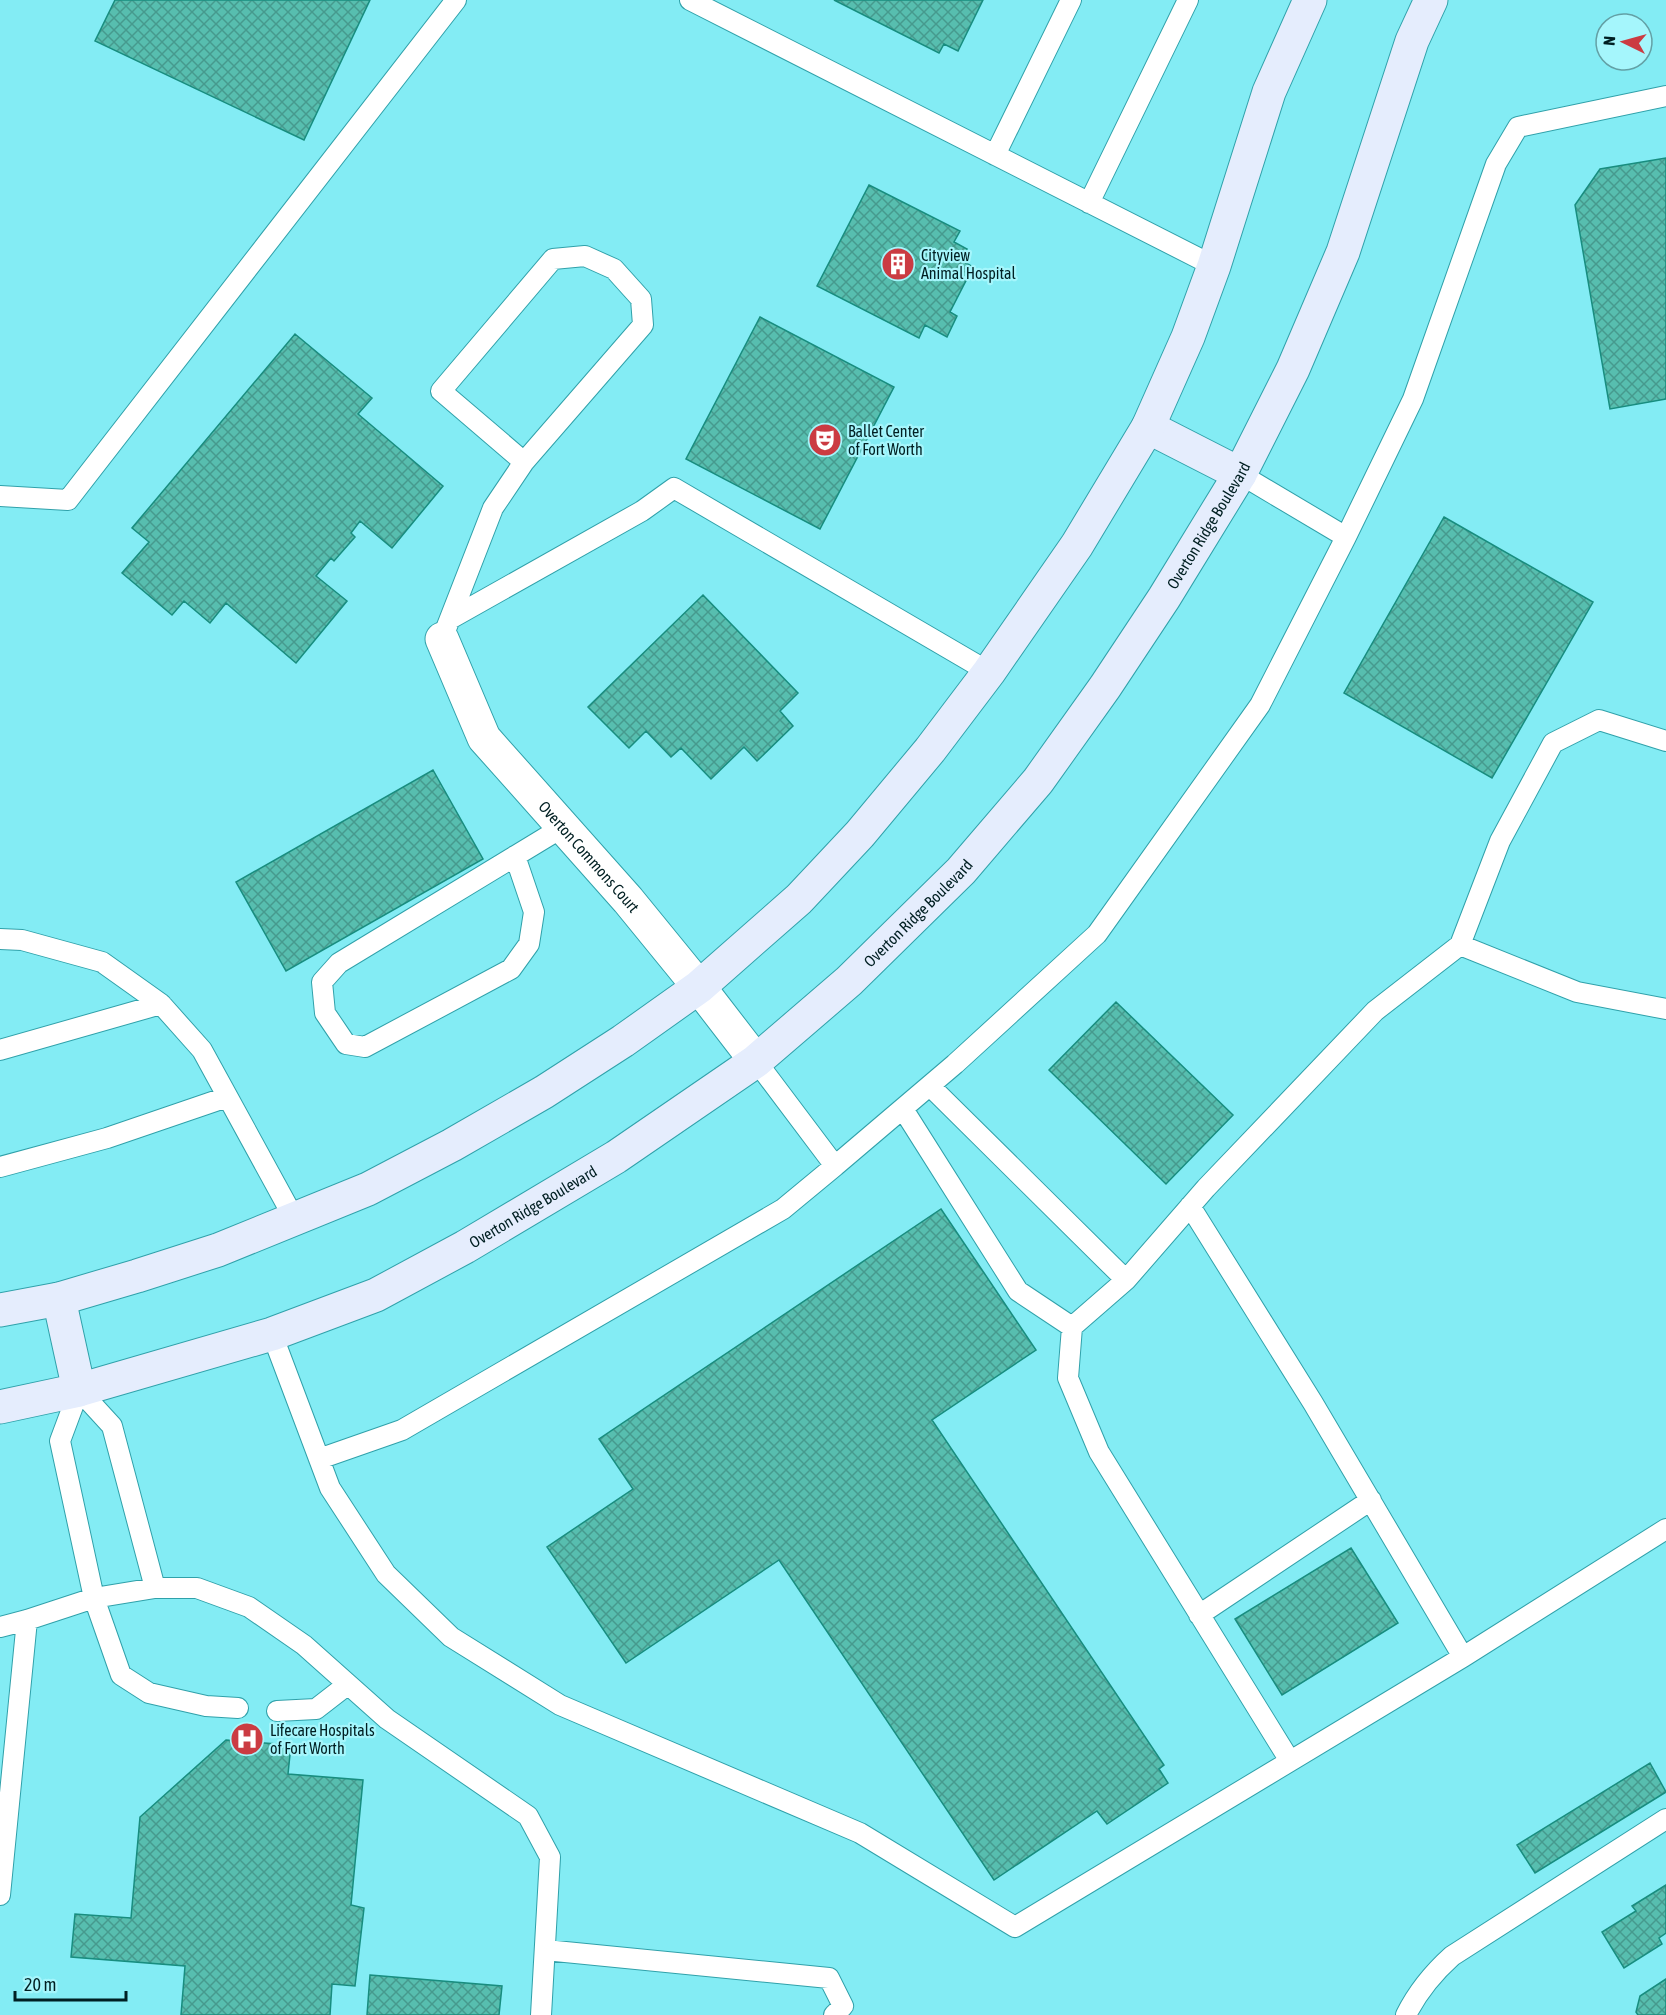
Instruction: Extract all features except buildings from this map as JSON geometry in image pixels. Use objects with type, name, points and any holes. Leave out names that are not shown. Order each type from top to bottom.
[{"type":"street","points":[[0,1310],[59,1299],[218,1250],[368,1189],[452,1145],[544,1092],[623,1041],[699,987],[799,899],[860,834],[930,750],[989,672],[1077,545],[1148,427],[1188,337],[1214,266],[1269,92],[1310,0]]},
{"type":"street","name":"Overton Ridge Boulevard","points":[[0,1407],[79,1390],[272,1334],[376,1295],[465,1247],[616,1157],[756,1060],[849,981],[961,872],[1038,780],[1112,677],[1164,598],[1240,474],[1293,369],[1343,252],[1412,41],[1431,0]]},
{"type":"street","points":[[1148,427],[1240,474]]},
{"type":"street","name":"Overton Commons Court","points":[[446,629],[484,738],[628,900],[756,1060]]},
{"type":"street","points":[[59,1299],[79,1390]]},
{"type":"lane","points":[[0,496],[68,500],[456,0]]},
{"type":"lane","points":[[690,0],[1214,266]]},
{"type":"lane","points":[[995,155],[1071,0]]},
{"type":"lane","points":[[1089,203],[1188,0]]},
{"type":"lane","points":[[319,1459],[402,1430],[783,1209],[930,1086],[1097,934],[1260,705],[1347,537],[1413,399],[1497,164],[1518,127],[1666,96]]},
{"type":"lane","points":[[446,629],[493,508],[524,462],[643,325],[640,299],[614,269],[585,256],[553,259],[441,391],[524,462]]},
{"type":"lane","points":[[1240,474],[1347,537]]},
{"type":"lane","points":[[446,629],[642,511],[674,488],[989,672]]},
{"type":"lane","points":[[1290,1761],[1099,1452],[1068,1378],[1072,1327],[1126,1280],[1190,1206],[1374,1011],[1460,945],[1500,841],[1553,743],[1599,720],[1666,741]]},
{"type":"lane","points":[[515,856],[534,912],[530,944],[511,969],[364,1047],[346,1044],[325,1013],[322,982],[339,963],[515,856],[563,827]]},
{"type":"lane","points":[[0,939],[22,940],[102,962],[162,1004],[202,1050],[295,1220]]},
{"type":"lane","points":[[1460,945],[1577,992],[1666,1009]]},
{"type":"lane","points":[[0,1050],[162,1004]]},
{"type":"lane","points":[[756,1060],[836,1166]]},
{"type":"lane","points":[[930,1086],[1126,1280]]},
{"type":"lane","points":[[0,1167],[107,1138],[227,1097]]},
{"type":"lane","points":[[903,1109],[1018,1292],[1072,1327]]},
{"type":"lane","points":[[1190,1206],[1313,1403],[1463,1657]]},
{"type":"lane","points":[[272,1334],[330,1488],[386,1574],[451,1637],[560,1705],[860,1833],[1016,1927],[1463,1657],[1666,1529]]},
{"type":"lane","points":[[155,1588],[112,1426],[79,1390],[60,1441],[94,1598],[121,1675],[149,1693],[206,1706],[238,1708]]},
{"type":"lane","points":[[1199,1615],[1371,1500]]},
{"type":"lane","points":[[0,1627],[94,1598],[155,1588],[197,1588],[249,1607],[304,1645],[387,1719],[528,1816],[550,1857],[541,2015]]},
{"type":"lane","points":[[0,1895],[27,1620]]},
{"type":"lane","points":[[277,1711],[316,1709],[347,1684]]},
{"type":"lane","points":[[1406,2015],[1427,1979],[1452,1956],[1666,1819]]},
{"type":"lane","points":[[545,1950],[829,1978],[843,2006],[834,2015]]},
{"type":"place","name":"Cityview Animal Hospital","points":[[898,264]]},
{"type":"place","name":"Ballet Center of Fort Worth","points":[[825,440]]},
{"type":"place","name":"Lifecare Hospitals of Fort Worth","points":[[247,1739]]}]
